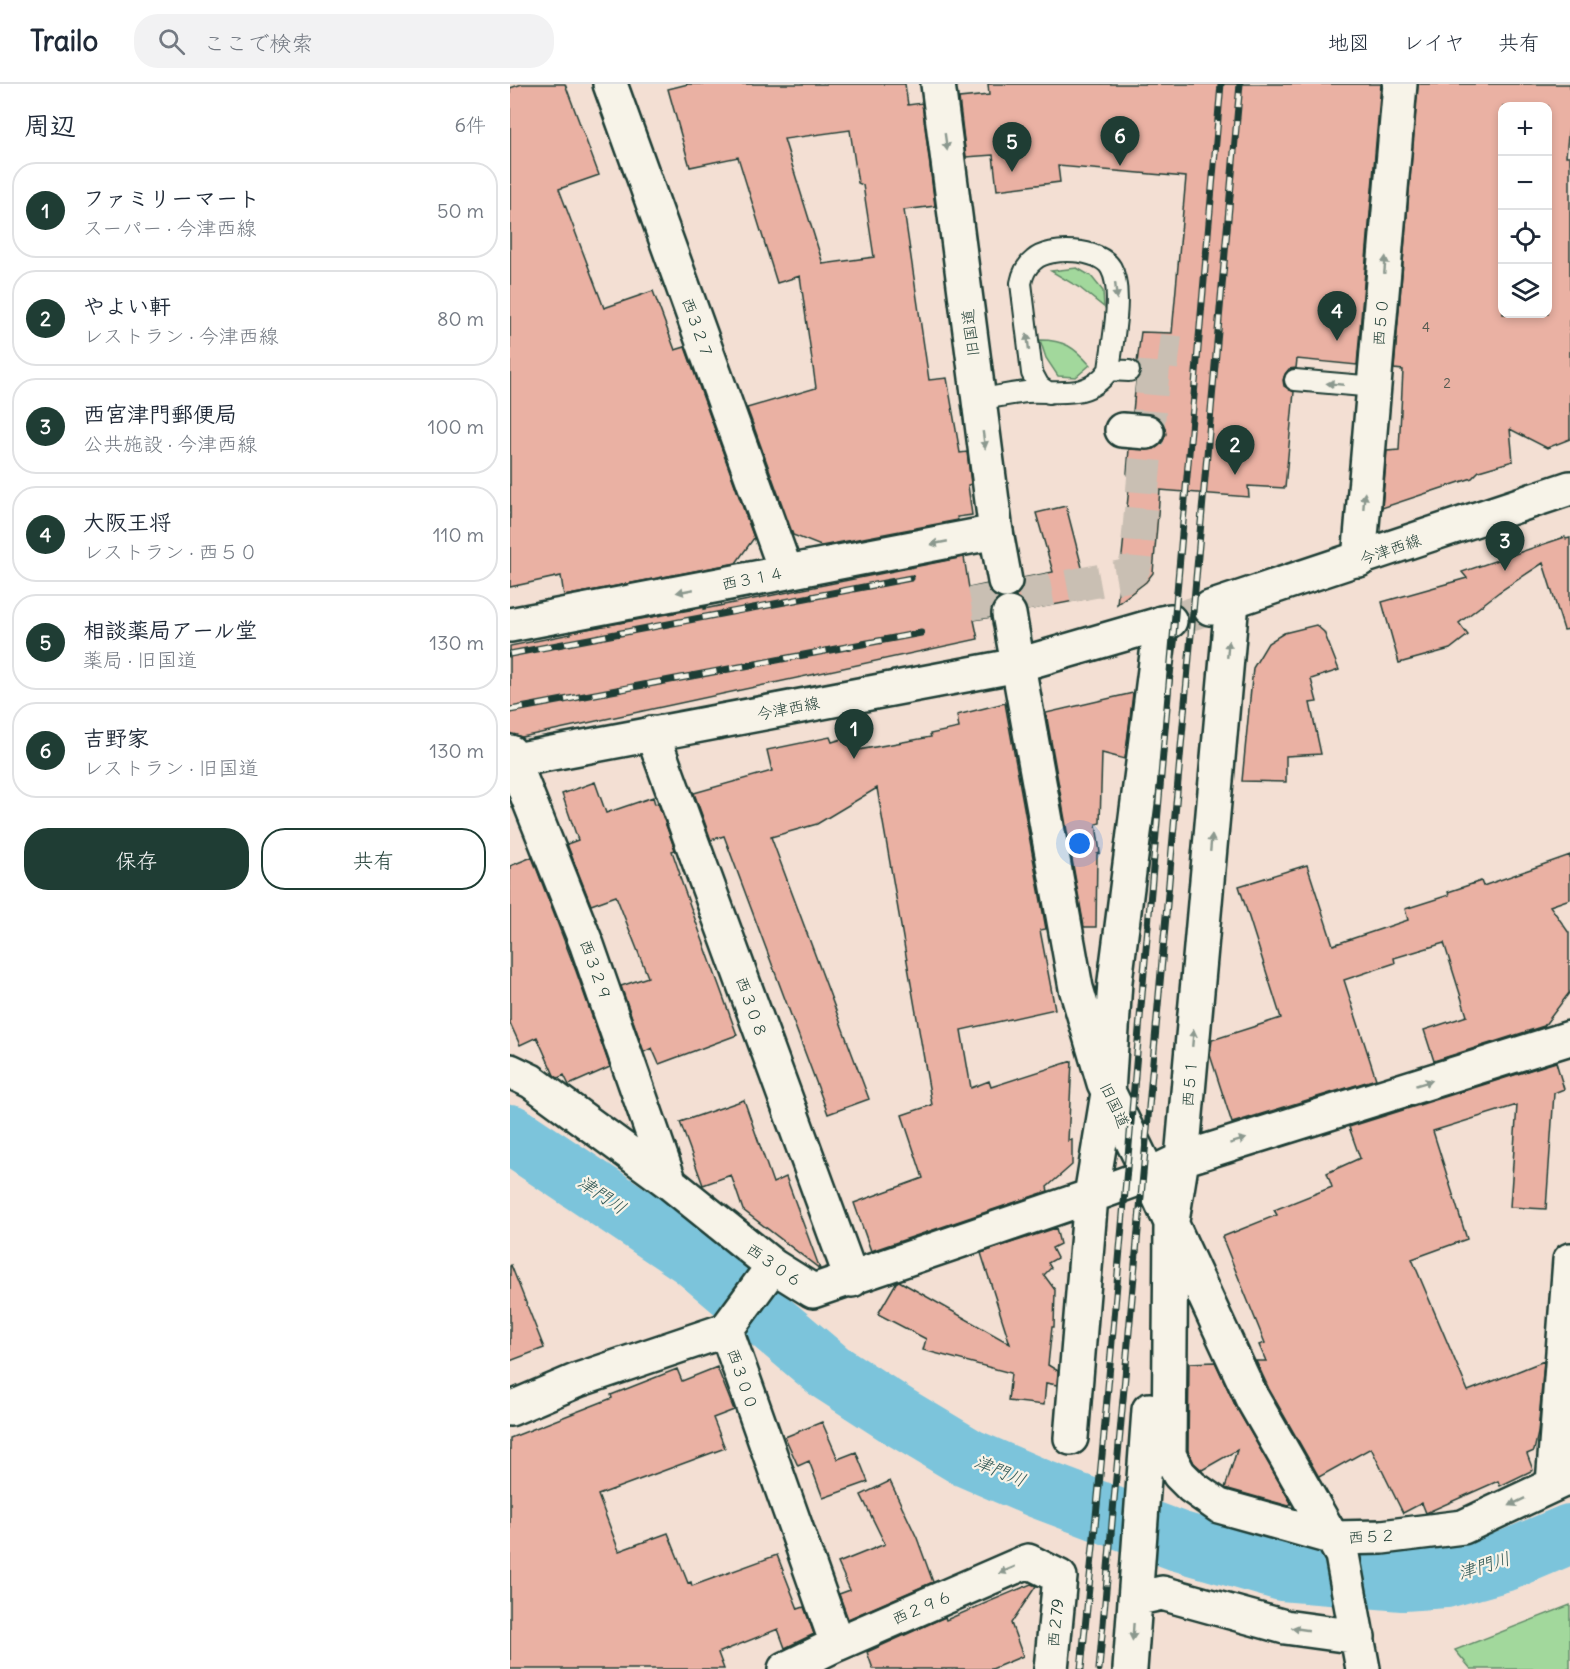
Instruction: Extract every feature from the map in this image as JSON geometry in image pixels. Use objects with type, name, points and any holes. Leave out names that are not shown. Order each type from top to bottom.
[{"type":"street","name":"西３２７","points":[[610,84],[786,572]]},
{"type":"street","name":"旧国道","points":[[938,84],[959,232],[978,400],[1005,581]]},
{"type":"street","name":"西５０","points":[[1359,560],[1400,84]]},
{"type":"street","name":"今津西線","points":[[1221,605],[1570,488]]},
{"type":"street","name":"西３１４","points":[[510,625],[996,532]]},
{"type":"street","name":"西５１","points":[[1179,1474],[1169,1455],[1168,1442],[1172,1227],[1182,1159],[1221,605]]},
{"type":"street","name":"旧国道","points":[[1009,614],[1076,988],[1108,1093],[1149,1175],[1252,1398],[1338,1546],[1357,1628]]},
{"type":"street","name":"今津西線","points":[[511,758],[1018,665],[1165,622],[1115,981],[1108,1093]]},
{"type":"street","name":"西３０８","points":[[652,733],[852,1280]]},
{"type":"street","name":"西３２９","points":[[511,758],[587,945],[670,1183]]},
{"type":"street","points":[[1182,1159],[1570,1038]]},
{"type":"street","name":"西３０６","points":[[510,1071],[531,1081],[670,1183],[773,1266],[813,1292],[1091,1196],[1149,1175],[1182,1159]]},
{"type":"street","points":[[1071,1438],[1091,1196],[1108,1093]]},
{"type":"street","points":[[1562,1481],[1570,1260]]},
{"type":"street","points":[[726,1330],[773,1266]]},
{"type":"street","points":[[1130,1669],[1157,1301],[1170,1282]]},
{"type":"street","name":"西３００","points":[[510,1409],[578,1380],[726,1330],[837,1644]]},
{"type":"street","name":"西５２","points":[[1179,1474],[1192,1487],[1219,1506],[1338,1546],[1382,1537],[1463,1527],[1562,1481]]},
{"type":"street","name":"西２９６","points":[[785,1669],[837,1644],[1028,1562],[1060,1577]]},
{"type":"street","name":"西２79","points":[[1051,1669],[1060,1577]]},
{"type":"street","points":[[1135,1597],[1162,1593],[1285,1627],[1357,1628],[1363,1669]]},
{"type":"lane","points":[[978,400],[1026,392],[1049,393],[1086,390],[1102,379],[1109,370],[1117,303],[1112,269],[1097,256],[1064,251],[1049,252],[1035,258],[1026,267],[1021,283],[1032,373],[1039,386],[1049,393]]},
{"type":"lane","points":[[1109,370],[1129,371]]},
{"type":"lane","points":[[1295,380],[1375,387]]},
{"type":"green space","points":[[1077,268],[1091,276],[1103,291],[1104,307],[1080,288],[1051,271]]},
{"type":"green space","points":[[1040,340],[1056,341],[1068,346],[1090,365],[1076,377],[1058,376],[1046,358]]},
{"type":"green space","points":[[1570,1605],[1570,1669],[1471,1669],[1455,1650]]},
{"type":"building","points":[[522,84],[565,84],[599,175],[559,189],[604,308],[653,291],[675,350],[685,347],[754,538],[736,563],[564,596],[561,576],[510,587],[510,88]]},
{"type":"building","points":[[688,84],[905,84],[908,105],[922,103],[935,206],[904,210],[929,380],[947,378],[960,453],[967,452],[972,515],[957,517],[958,520],[821,546],[793,535],[747,408],[816,388],[800,276],[777,283],[738,157],[690,167],[668,89]],"holes":[[[850,130],[858,183],[863,185],[874,257],[823,264],[784,139]]]},
{"type":"building","points":[[988,84],[1381,84],[1357,365],[1297,359],[1296,368],[1289,369],[1285,374],[1284,386],[1294,392],[1285,488],[1248,486],[1249,497],[1160,490],[1153,573],[1146,582],[1117,604],[1130,478],[1127,473],[1129,449],[1154,449],[1162,443],[1166,434],[1164,425],[1157,416],[1133,412],[1136,381],[1141,372],[1137,363],[1141,332],[1172,333],[1186,177],[1058,166],[1060,182],[997,190],[993,155],[966,157],[959,98],[989,95]]},
{"type":"building","points":[[1418,84],[1570,84],[1566,156],[1570,156],[1570,439],[1547,448],[1510,429],[1513,461],[1479,471],[1472,478],[1382,508],[1387,451],[1399,450],[1403,370],[1394,369]]},
{"type":"building","points":[[1066,506],[1090,598],[1027,610],[1023,602],[1015,596],[1022,588],[1023,578],[1053,572],[1036,513]]},
{"type":"building","points":[[1565,537],[1570,538],[1570,629],[1564,630],[1543,563],[1499,592],[1459,623],[1468,635],[1450,649],[1399,663],[1382,602],[1467,578],[1462,572]]},
{"type":"building","points":[[964,557],[969,588],[987,584],[991,594],[999,599],[992,607],[991,617],[974,620],[978,639],[522,737],[510,734],[510,646],[571,634],[571,632],[706,607],[704,609]]},
{"type":"building","points":[[1316,625],[1324,632],[1339,670],[1311,679],[1317,702],[1310,703],[1321,754],[1286,756],[1286,782],[1242,781],[1253,668],[1268,643],[1284,633]]},
{"type":"building","points":[[1133,693],[1125,759],[1102,753],[1100,823],[1096,824],[1100,853],[1097,854],[1096,927],[1084,927],[1046,713]]},
{"type":"building","points":[[1005,703],[1046,929],[1040,930],[1055,1009],[961,1030],[971,1088],[989,1081],[991,1087],[1072,1061],[1068,1141],[1072,1140],[1072,1165],[1047,1187],[1048,1191],[871,1251],[854,1203],[923,1178],[902,1115],[932,1105],[877,788],[817,824],[771,837],[869,1099],[828,1114],[724,836],[711,840],[694,793],[772,771],[767,750],[830,737],[832,742],[856,735],[858,750],[931,737],[930,734],[959,728],[957,715]]},
{"type":"building","points":[[595,782],[606,813],[653,797],[655,804],[658,803],[675,850],[672,851],[679,875],[737,1035],[659,1064],[652,1048],[644,1052],[621,986],[648,977],[616,896],[591,905],[567,844],[578,840],[562,794]]},
{"type":"building","points":[[1570,855],[1570,899],[1550,906],[1569,933],[1569,993],[1544,1026],[1434,1061],[1424,1030],[1467,1016],[1444,943],[1394,958],[1395,963],[1344,980],[1376,1079],[1232,1123],[1210,1055],[1212,1040],[1281,1018],[1239,886],[1307,865],[1333,945],[1408,920],[1405,909],[1449,895],[1448,892],[1481,881],[1483,886]]},
{"type":"building","points":[[532,857],[610,1067],[569,1085],[564,1075],[558,1078],[554,1075],[537,1037],[520,1045],[510,1023],[510,866]]},
{"type":"building","points":[[1556,1062],[1564,1089],[1554,1093],[1546,1209],[1510,1207],[1517,1105],[1433,1131],[1467,1239],[1412,1259],[1468,1391],[1544,1361],[1538,1433],[1534,1451],[1527,1454],[1533,1470],[1500,1486],[1498,1481],[1426,1513],[1422,1503],[1403,1513],[1371,1448],[1319,1477],[1269,1389],[1256,1361],[1266,1361],[1259,1345],[1265,1343],[1222,1237],[1277,1215],[1274,1210],[1332,1187],[1327,1173],[1360,1158],[1349,1127]]},
{"type":"building","points":[[744,1100],[773,1183],[786,1177],[820,1269],[743,1210],[731,1175],[703,1185],[680,1122]]},
{"type":"building","points":[[1056,1228],[1060,1244],[1052,1248],[1057,1258],[1048,1263],[1051,1268],[1044,1275],[1055,1290],[1054,1327],[1052,1327],[1048,1365],[1058,1371],[1057,1385],[1046,1383],[1044,1405],[1008,1401],[1011,1373],[923,1350],[926,1339],[878,1314],[899,1281],[1010,1344],[981,1253]]},
{"type":"building","points":[[510,1266],[544,1348],[510,1361]]},
{"type":"building","points":[[1215,1362],[1236,1407],[1291,1503],[1289,1506],[1225,1488],[1237,1450],[1202,1470],[1194,1463],[1188,1450],[1189,1363]]},
{"type":"building","points":[[717,1367],[734,1410],[713,1418],[725,1448],[598,1495],[619,1551],[668,1533],[688,1583],[691,1582],[692,1586],[777,1555],[798,1609],[804,1607],[814,1634],[785,1648],[778,1629],[718,1653],[724,1669],[510,1669],[510,1438],[612,1398],[611,1395],[677,1369],[682,1381]]},
{"type":"building","points":[[822,1422],[838,1459],[856,1452],[868,1482],[823,1498],[809,1461],[798,1466],[785,1437]]},
{"type":"building","points":[[890,1481],[917,1538],[933,1582],[848,1619],[839,1594],[850,1590],[838,1563],[885,1544],[861,1495]]},
{"type":"building","points":[[1031,1584],[1036,1586],[1011,1623],[1023,1656],[992,1669],[873,1669],[867,1652],[945,1617],[946,1620]]},
{"type":"waterway","name":"津門川","points":[[510,1134],[694,1257],[830,1372],[968,1458],[1040,1489],[1178,1541],[1282,1571],[1403,1581],[1445,1578],[1506,1561],[1570,1534]]},
{"type":"tunnel","points":[[971,604],[1125,576],[1133,570],[1136,562],[1155,350],[1180,353]]},
{"type":"tunnel","points":[[1170,621],[1210,608]]},
{"type":"railway","points":[[1081,1669],[1103,1445],[1221,84]]},
{"type":"railway","points":[[1099,1669],[1240,84]]},
{"type":"railway","points":[[510,654],[911,578]]},
{"type":"railway","points":[[510,710],[921,633]]},
{"type":"place","name":"吉野家","points":[[1120,166]]},
{"type":"place","name":"相談薬局アール堂","points":[[1012,172]]},
{"type":"place","name":"大阪王将","points":[[1337,341]]},
{"type":"place","name":"やよい軒","points":[[1235,475]]},
{"type":"place","name":"西宮津門郵便局","points":[[1505,571]]},
{"type":"place","name":"ファミリーマート","points":[[854,759]]}]
